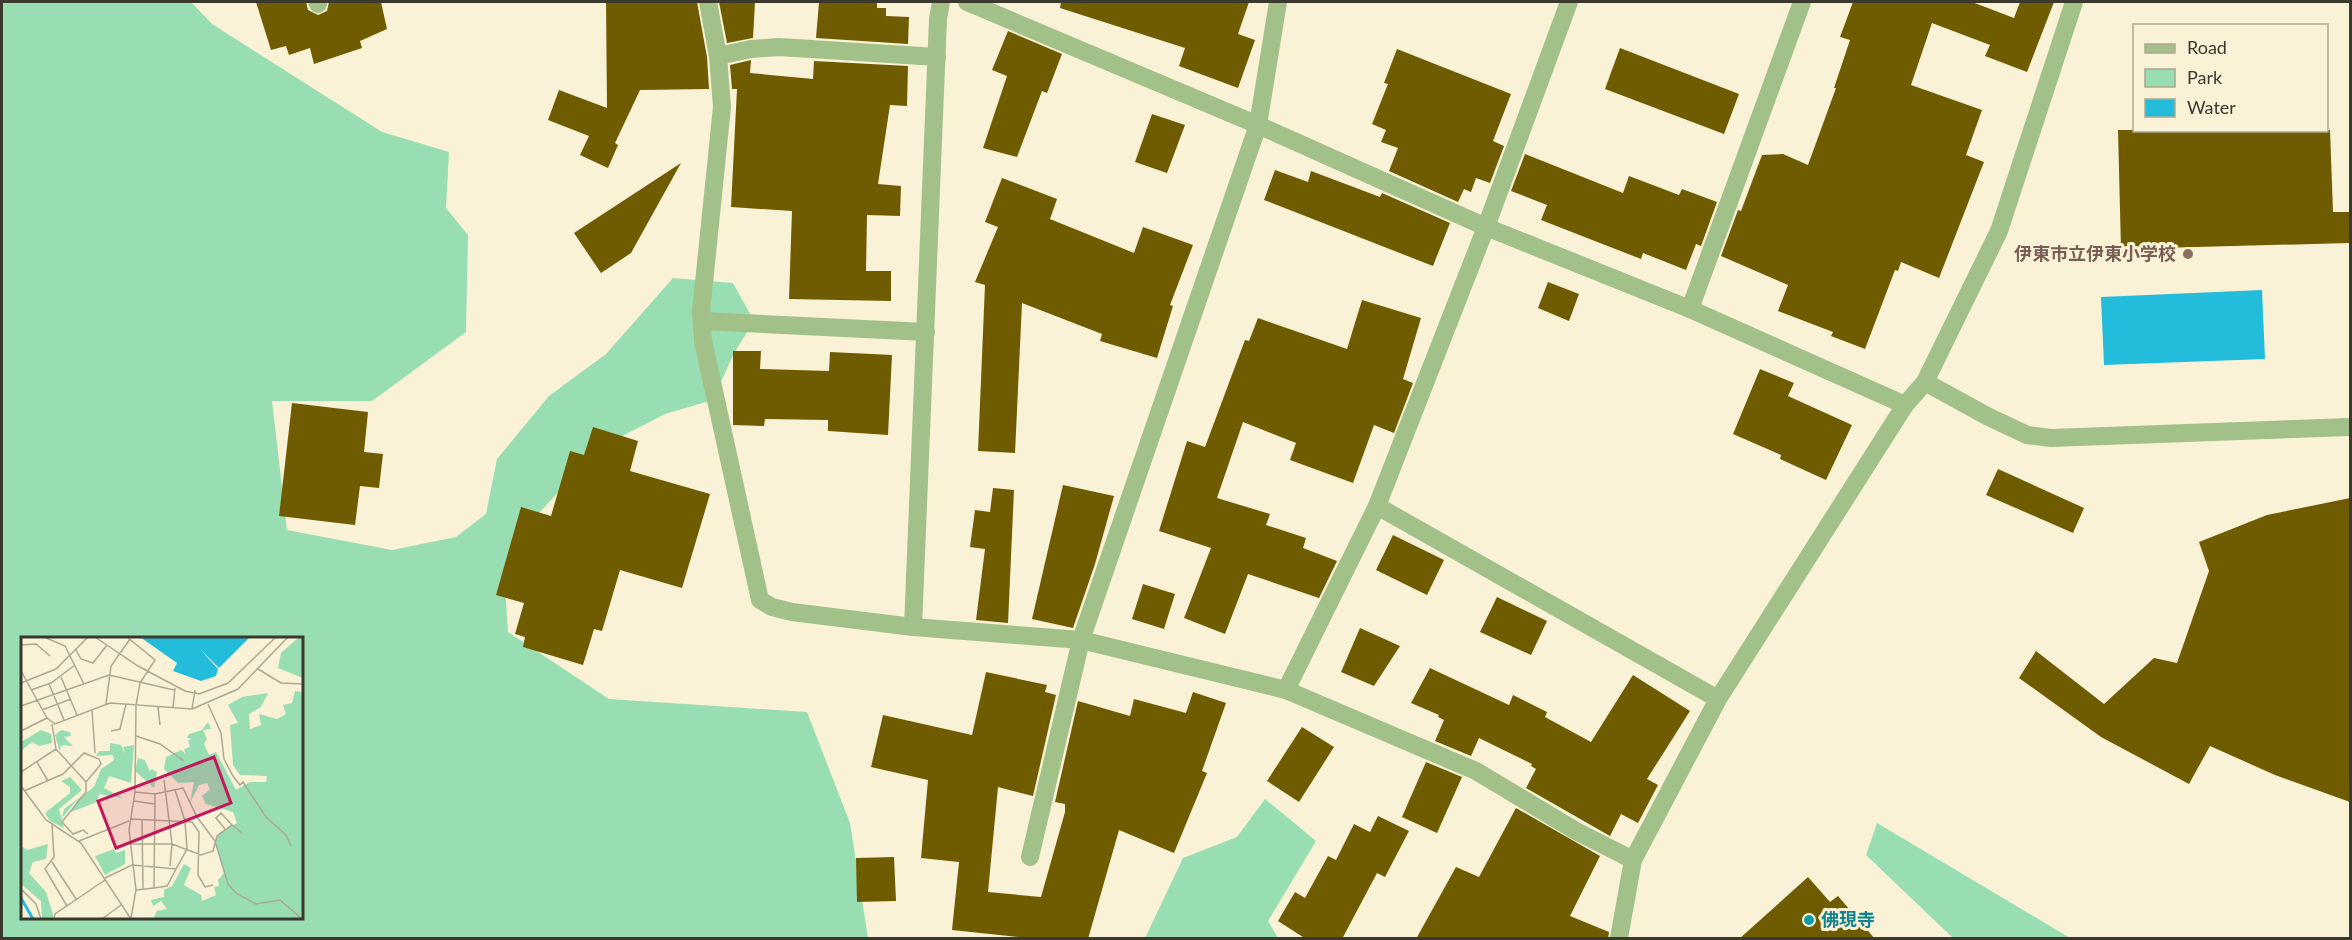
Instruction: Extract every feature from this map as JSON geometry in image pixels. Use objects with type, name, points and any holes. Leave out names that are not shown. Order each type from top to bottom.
[{"type":"street","points":[[708,2],[718,56],[722,107],[702,321],[704,341],[760,600],[772,607],[792,612],[913,627],[1081,640],[1286,690],[1476,771],[1576,831],[1633,860]]},
{"type":"street","points":[[913,627],[941,2]]},
{"type":"street","points":[[967,2],[1258,125],[1486,227],[1690,309],[1905,405]]},
{"type":"street","points":[[1030,857],[1081,640],[1258,125],[1278,2]]},
{"type":"street","points":[[1286,690],[1377,506],[1486,227],[1569,2]]},
{"type":"street","points":[[1690,309],[1803,2]]},
{"type":"street","points":[[1619,939],[1633,860],[1718,699],[1905,405],[1924,382],[2000,231],[2074,2]]},
{"type":"street","points":[[718,56],[751,49],[779,47],[937,57]]},
{"type":"street","points":[[702,321],[926,332]]},
{"type":"street","points":[[1924,382],[2027,435],[2051,438],[2350,427]]},
{"type":"street","points":[[1377,506],[1718,699]]},
{"type":"green space","points":[[2,2],[191,2],[212,24],[382,132],[449,152],[446,208],[468,235],[466,332],[372,401],[272,401],[287,530],[392,550],[456,537],[486,514],[497,459],[549,396],[606,354],[673,278],[733,283],[754,321],[733,355],[713,400],[665,414],[599,448],[538,514],[504,571],[508,632],[609,699],[807,712],[850,823],[868,938],[2,938]]},
{"type":"green space","points":[[1265,799],[1316,841],[1268,921],[1278,938],[1145,938],[1183,858],[1237,837]]},
{"type":"green space","points":[[1877,823],[2070,938],[1953,938],[1866,855]]},
{"type":"water","points":[[2262,290],[2265,359],[2104,365],[2101,297]]},
{"type":"building","points":[[256,2],[306,2],[308,10],[318,15],[327,11],[329,2],[381,2],[387,29],[360,41],[362,48],[314,64],[310,48],[289,55],[286,46],[271,50]]},
{"type":"building","points":[[606,2],[697,2],[707,57],[709,89],[640,90],[615,143],[618,145],[608,168],[580,155],[589,136],[548,120],[559,90],[607,108]]},
{"type":"building","points":[[719,2],[755,2],[753,38],[727,43]]},
{"type":"building","points":[[819,2],[877,2],[877,8],[886,8],[886,16],[909,17],[908,44],[816,38]]},
{"type":"building","points":[[1061,2],[1249,2],[1238,34],[1255,40],[1238,88],[1179,66],[1185,48],[1060,8]]},
{"type":"building","points":[[1853,2],[1972,2],[2014,18],[2020,2],[2054,2],[2027,72],[1985,56],[1990,45],[1932,23],[1911,85],[1982,110],[1966,155],[1984,162],[1939,278],[1901,262],[1898,271],[1895,270],[1865,349],[1831,336],[1833,332],[1778,311],[1788,285],[1721,256],[1762,155],[1783,154],[1808,165],[1836,88],[1834,88],[1850,40],[1840,37]]},
{"type":"building","points":[[1008,31],[1062,54],[1047,93],[1042,91],[1017,157],[983,148],[1007,76],[992,70]]},
{"type":"building","points":[[1620,48],[1739,94],[1724,134],[1605,89]]},
{"type":"building","points":[[1397,49],[1511,94],[1493,141],[1504,146],[1490,183],[1476,178],[1471,192],[1464,189],[1458,202],[1389,171],[1398,148],[1381,142],[1386,130],[1372,124],[1388,84],[1384,83]]},
{"type":"building","points":[[751,60],[750,73],[813,79],[814,61],[908,66],[907,106],[890,105],[878,184],[901,186],[900,216],[867,215],[866,271],[891,271],[891,301],[789,299],[792,211],[731,207],[737,89],[732,89],[730,65]]},
{"type":"building","points":[[1152,114],[1185,125],[1167,173],[1135,162]]},
{"type":"building","points":[[2118,130],[2133,130],[2133,132],[2328,132],[2330,130],[2333,212],[2350,212],[2350,243],[2121,249]]},
{"type":"building","points":[[1525,154],[1623,193],[1629,176],[1679,195],[1682,189],[1717,202],[1701,246],[1696,244],[1686,270],[1643,253],[1641,259],[1541,220],[1547,205],[1511,191]]},
{"type":"building","points":[[681,163],[631,253],[601,273],[574,233]]},
{"type":"building","points":[[1275,170],[1308,182],[1311,171],[1380,197],[1382,193],[1450,223],[1433,266],[1264,200]]},
{"type":"building","points":[[1002,178],[1057,199],[1050,219],[1134,253],[1143,227],[1193,245],[1170,305],[1173,306],[1157,358],[1100,341],[1102,334],[1022,303],[1015,453],[978,451],[985,285],[975,282],[998,227],[985,222]]},
{"type":"building","points":[[1548,282],[1579,294],[1569,321],[1538,308]]},
{"type":"building","points":[[1362,300],[1421,318],[1403,379],[1413,383],[1394,433],[1374,425],[1353,483],[1290,460],[1296,443],[1243,422],[1217,498],[1270,514],[1266,525],[1306,538],[1303,548],[1337,561],[1319,598],[1248,574],[1225,634],[1184,618],[1211,548],[1159,531],[1187,441],[1205,447],[1245,340],[1249,341],[1258,318],[1347,349]]},
{"type":"building","points":[[733,351],[761,351],[760,369],[829,371],[830,352],[892,355],[888,435],[828,431],[828,420],[765,419],[764,426],[733,425]]},
{"type":"building","points":[[1760,369],[1794,383],[1788,396],[1852,425],[1826,480],[1780,459],[1781,455],[1733,434]]},
{"type":"building","points":[[292,403],[368,412],[364,452],[383,454],[379,488],[360,486],[355,525],[279,516]]},
{"type":"building","points":[[593,427],[638,441],[630,471],[710,494],[682,588],[620,570],[602,631],[594,629],[583,665],[523,647],[525,637],[515,634],[524,603],[496,595],[521,507],[551,516],[570,451],[584,455]]},
{"type":"building","points":[[1998,469],[2084,508],[2073,533],[1986,495]]},
{"type":"building","points":[[1063,485],[1114,496],[1095,564],[1073,628],[1032,619]]},
{"type":"building","points":[[993,488],[1014,490],[1008,623],[976,620],[985,549],[970,547],[975,510],[990,512]]},
{"type":"building","points":[[2350,498],[2350,802],[2275,775],[2210,746],[2189,784],[2101,737],[2019,678],[2036,651],[2104,704],[2154,658],[2177,663],[2209,571],[2199,542],[2267,515]]},
{"type":"building","points":[[1393,535],[1444,560],[1427,595],[1376,570]]},
{"type":"building","points":[[1143,584],[1175,594],[1164,629],[1132,619]]},
{"type":"building","points":[[1497,597],[1547,621],[1531,655],[1480,632]]},
{"type":"building","points":[[1360,628],[1400,646],[1374,686],[1341,672]]},
{"type":"building","points":[[1430,668],[1509,705],[1513,695],[1547,712],[1545,717],[1591,742],[1633,675],[1690,711],[1647,779],[1658,785],[1638,823],[1621,814],[1610,836],[1526,788],[1536,769],[1531,766],[1532,764],[1479,738],[1471,756],[1435,741],[1444,720],[1438,717],[1439,715],[1411,703]]},
{"type":"building","points":[[986,672],[1047,685],[1045,692],[1056,695],[1033,796],[998,787],[988,892],[1041,897],[1065,812],[1065,804],[1055,802],[1078,701],[1130,716],[1134,699],[1186,713],[1193,692],[1226,703],[1202,771],[1207,773],[1174,853],[1119,830],[1088,939],[1038,939],[952,930],[959,862],[921,858],[928,780],[871,767],[883,715],[972,735]]},
{"type":"building","points":[[1302,727],[1334,747],[1299,802],[1267,781]]},
{"type":"building","points":[[1426,762],[1462,777],[1437,833],[1402,817]]},
{"type":"building","points":[[1516,808],[1600,856],[1570,916],[1609,932],[1608,939],[1416,939],[1456,867],[1479,877]]},
{"type":"building","points":[[1378,816],[1409,831],[1385,877],[1377,873],[1342,939],[1306,939],[1278,921],[1295,892],[1305,898],[1328,856],[1336,860],[1354,824],[1370,832]]},
{"type":"building","points":[[894,857],[896,901],[857,902],[856,858]]},
{"type":"building","name":"佛現寺","points":[[1808,877],[1830,902],[1838,896],[1875,939],[1739,939]]},
{"type":"place","name":"伊東市立伊東小学校","points":[[2188,254]]},
{"type":"place","name":"佛現寺","points":[[1809,920]]}]
